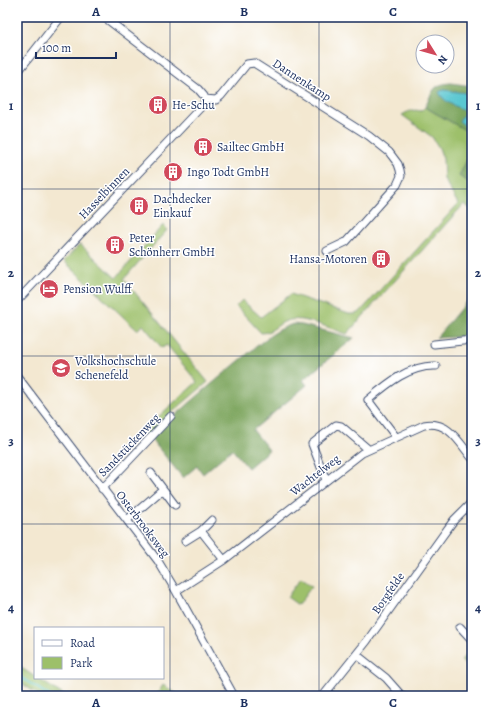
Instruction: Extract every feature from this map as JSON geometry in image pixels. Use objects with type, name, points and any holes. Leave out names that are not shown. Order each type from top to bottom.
[{"type":"street","points":[[17,73],[61,17]]},
{"type":"street","points":[[104,17],[198,89],[205,99]]},
{"type":"street","name":"Dannenkamp","points":[[205,99],[216,100],[247,64],[254,63],[369,136],[389,152],[395,159],[398,164],[400,176],[394,190],[346,242],[327,252]]},
{"type":"street","name":"Hasselbinnen","points":[[17,301],[204,104],[205,99]]},
{"type":"street","points":[[434,344],[472,340]]},
{"type":"street","points":[[396,437],[368,400],[386,385],[408,372],[428,366],[436,366]]},
{"type":"street","name":"Osterbrooksweg","points":[[17,376],[158,561],[234,696]]},
{"type":"street","name":"Sandstückenweg","points":[[102,489],[171,416]]},
{"type":"street","name":"Wachtelweg","points":[[176,591],[224,560],[368,449],[424,425],[437,424],[443,426],[452,433],[472,458]]},
{"type":"street","points":[[326,480],[312,444],[336,425],[341,426],[368,449]]},
{"type":"street","points":[[151,473],[175,505]]},
{"type":"street","points":[[127,520],[163,489]]},
{"type":"street","name":"Borgfelde","points":[[323,696],[357,655],[454,520],[472,502]]},
{"type":"street","points":[[185,541],[201,531],[212,520]]},
{"type":"street","points":[[201,531],[224,560]]},
{"type":"street","points":[[460,627],[472,640]]},
{"type":"street","points":[[357,655],[386,678],[402,696]]},
{"type":"green space","points":[[451,83],[472,86],[472,134],[425,107],[432,93],[437,87]]},
{"type":"green space","points":[[425,107],[472,134],[472,150],[459,176],[472,184],[472,210],[464,204],[347,334],[325,326],[300,320],[286,321],[268,332],[261,333],[236,306],[242,300],[261,317],[291,294],[349,314],[360,312],[458,204],[444,179],[443,159],[439,148],[432,137],[402,115],[411,111],[421,111]]},
{"type":"green space","points":[[472,150],[472,184],[459,176]]},
{"type":"green space","points":[[163,225],[167,230],[124,279],[208,382],[169,415],[148,436],[142,434],[160,415],[197,382],[167,345],[162,348],[143,325],[137,330],[64,261],[80,244],[116,278]]},
{"type":"green space","points":[[472,295],[472,336],[436,338]]},
{"type":"green space","points":[[293,324],[354,338],[303,380],[307,385],[253,430],[269,450],[248,468],[232,449],[203,474],[197,466],[183,478],[151,439],[194,399],[258,345],[278,330]]},
{"type":"green space","points":[[301,578],[312,586],[298,605],[287,597]]},
{"type":"green space","points":[[470,652],[472,654],[472,663],[467,667],[461,660]]},
{"type":"green space","points":[[17,665],[34,676],[34,679],[39,679],[65,696],[40,696],[17,680]]},
{"type":"green space","points":[[163,685],[179,695],[156,696]]},
{"type":"water","points":[[444,90],[472,94],[472,131],[459,121],[466,111],[444,99],[439,92]]},
{"type":"waterway","points":[[17,675],[50,696]]},
{"type":"place","name":"He-Schu","points":[[158,105]]},
{"type":"place","name":"Sailtec GmbH","points":[[203,147]]},
{"type":"place","name":"Ingo Todt GmbH","points":[[173,172]]},
{"type":"place","name":"Dachdecker Einkauf","points":[[139,206]]},
{"type":"place","name":"Peter Schönherr GmbH","points":[[115,245]]},
{"type":"place","name":"Hansa-Motoren","points":[[381,259]]},
{"type":"place","name":"Pension Wulff","points":[[49,289]]},
{"type":"place","name":"Volkshochschule Schenefeld","points":[[61,368]]}]
